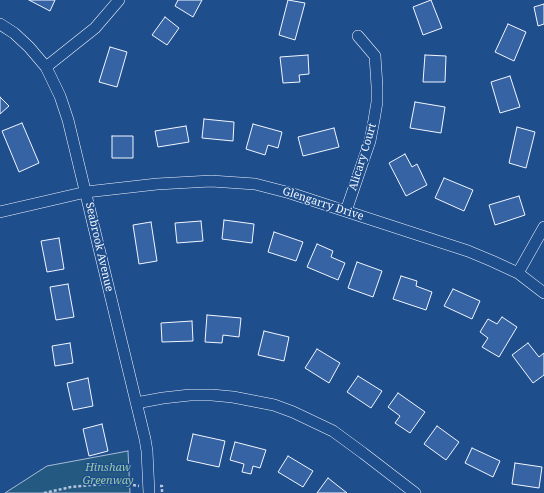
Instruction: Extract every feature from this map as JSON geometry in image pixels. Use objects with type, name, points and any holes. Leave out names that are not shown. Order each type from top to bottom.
[{"type":"street","points":[[46,67],[95,28],[119,0]]},
{"type":"street","name":"Seabrook Avenue","points":[[0,24],[29,47],[46,67],[60,96],[68,120],[147,451],[149,493]]},
{"type":"street","name":"Alicary Court","points":[[346,211],[370,141],[376,102],[377,86],[374,56],[358,36]]},
{"type":"street","name":"Glengarry Drive","points":[[0,212],[86,192],[157,184],[211,181],[240,182],[278,190],[468,252],[518,273],[544,293]]},
{"type":"street","points":[[518,273],[544,227]]},
{"type":"street","points":[[136,403],[190,395],[212,395],[233,397],[274,405],[293,412],[333,431],[415,493]]},
{"type":"path","points":[[44,493],[71,487],[92,485],[121,484],[138,487]]},
{"type":"path","points":[[162,486],[162,493]]},
{"type":"green space","name":"Hinshaw Greenway","points":[[128,451],[130,493],[5,493],[47,466]]},
{"type":"building","points":[[29,0],[55,0],[50,11]]},
{"type":"building","points":[[178,0],[202,0],[193,17],[175,6]]},
{"type":"building","points":[[288,0],[305,3],[295,40],[279,35]]},
{"type":"building","points":[[431,0],[442,28],[423,35],[413,7]]},
{"type":"building","points":[[544,4],[544,24],[538,26],[534,7]]},
{"type":"building","points":[[165,17],[179,28],[167,45],[152,35]]},
{"type":"building","points":[[508,24],[526,32],[514,61],[495,52]]},
{"type":"building","points":[[110,47],[127,52],[117,87],[99,82]]},
{"type":"building","points":[[308,55],[309,74],[299,75],[300,82],[283,83],[280,57]]},
{"type":"building","points":[[425,55],[446,56],[445,82],[423,82]]},
{"type":"building","points":[[510,76],[520,107],[500,113],[491,82]]},
{"type":"building","points":[[0,97],[9,106],[0,114]]},
{"type":"building","points":[[415,102],[445,107],[441,133],[410,128]]},
{"type":"building","points":[[204,119],[234,122],[233,141],[202,138]]},
{"type":"building","points":[[22,123],[39,163],[19,172],[2,131]]},
{"type":"building","points":[[253,124],[282,132],[278,148],[268,145],[265,155],[246,149]]},
{"type":"building","points":[[186,126],[189,142],[158,147],[155,131]]},
{"type":"building","points":[[517,127],[535,132],[526,168],[509,163]]},
{"type":"building","points":[[334,128],[339,147],[303,156],[298,137]]},
{"type":"building","points":[[112,136],[133,136],[133,158],[112,158]]},
{"type":"building","points":[[405,154],[412,167],[417,164],[427,185],[406,196],[389,163]]},
{"type":"building","points":[[444,178],[473,190],[464,211],[435,198]]},
{"type":"building","points":[[519,196],[525,215],[495,225],[489,205]]},
{"type":"building","points":[[224,220],[254,224],[252,243],[222,239]]},
{"type":"building","points":[[201,221],[203,241],[177,243],[175,223]]},
{"type":"building","points":[[151,222],[157,261],[139,264],[133,225]]},
{"type":"building","points":[[274,232],[303,242],[296,261],[268,252]]},
{"type":"building","points":[[59,238],[64,269],[47,272],[41,241]]},
{"type":"building","points":[[317,244],[333,251],[331,257],[345,263],[338,280],[307,267]]},
{"type":"building","points":[[357,262],[382,271],[373,297],[348,288]]},
{"type":"building","points":[[401,276],[417,281],[416,286],[432,292],[426,310],[393,299]]},
{"type":"building","points":[[68,284],[74,317],[56,320],[50,287]]},
{"type":"building","points":[[453,289],[480,301],[472,319],[444,306]]},
{"type":"building","points":[[207,315],[241,318],[239,337],[223,335],[222,343],[205,342]]},
{"type":"building","points":[[502,317],[517,327],[499,357],[482,347],[488,338],[480,332],[488,319],[497,324]]},
{"type":"building","points":[[192,321],[193,341],[162,342],[161,323]]},
{"type":"building","points":[[264,331],[289,337],[284,361],[258,355]]},
{"type":"building","points":[[70,343],[73,363],[55,366],[52,346]]},
{"type":"building","points":[[528,343],[539,357],[544,353],[544,375],[533,383],[512,355]]},
{"type":"building","points":[[317,349],[340,363],[329,383],[305,368]]},
{"type":"building","points":[[358,376],[382,391],[371,408],[347,392]]},
{"type":"building","points":[[88,378],[93,406],[73,410],[67,383]]},
{"type":"building","points":[[398,393],[425,412],[410,433],[395,423],[400,416],[388,407]]},
{"type":"building","points":[[102,424],[108,451],[89,456],[83,429]]},
{"type":"building","points":[[437,426],[459,442],[446,460],[424,444]]},
{"type":"building","points":[[193,434],[225,441],[219,467],[187,460]]},
{"type":"building","points":[[235,442],[266,450],[260,468],[253,466],[251,474],[242,472],[244,464],[230,460]]},
{"type":"building","points":[[472,448],[500,461],[493,477],[465,463]]},
{"type":"building","points":[[288,456],[313,471],[303,487],[278,472]]},
{"type":"building","points":[[515,463],[542,467],[539,488],[512,484]]},
{"type":"building","points":[[328,478],[347,493],[317,493]]}]
